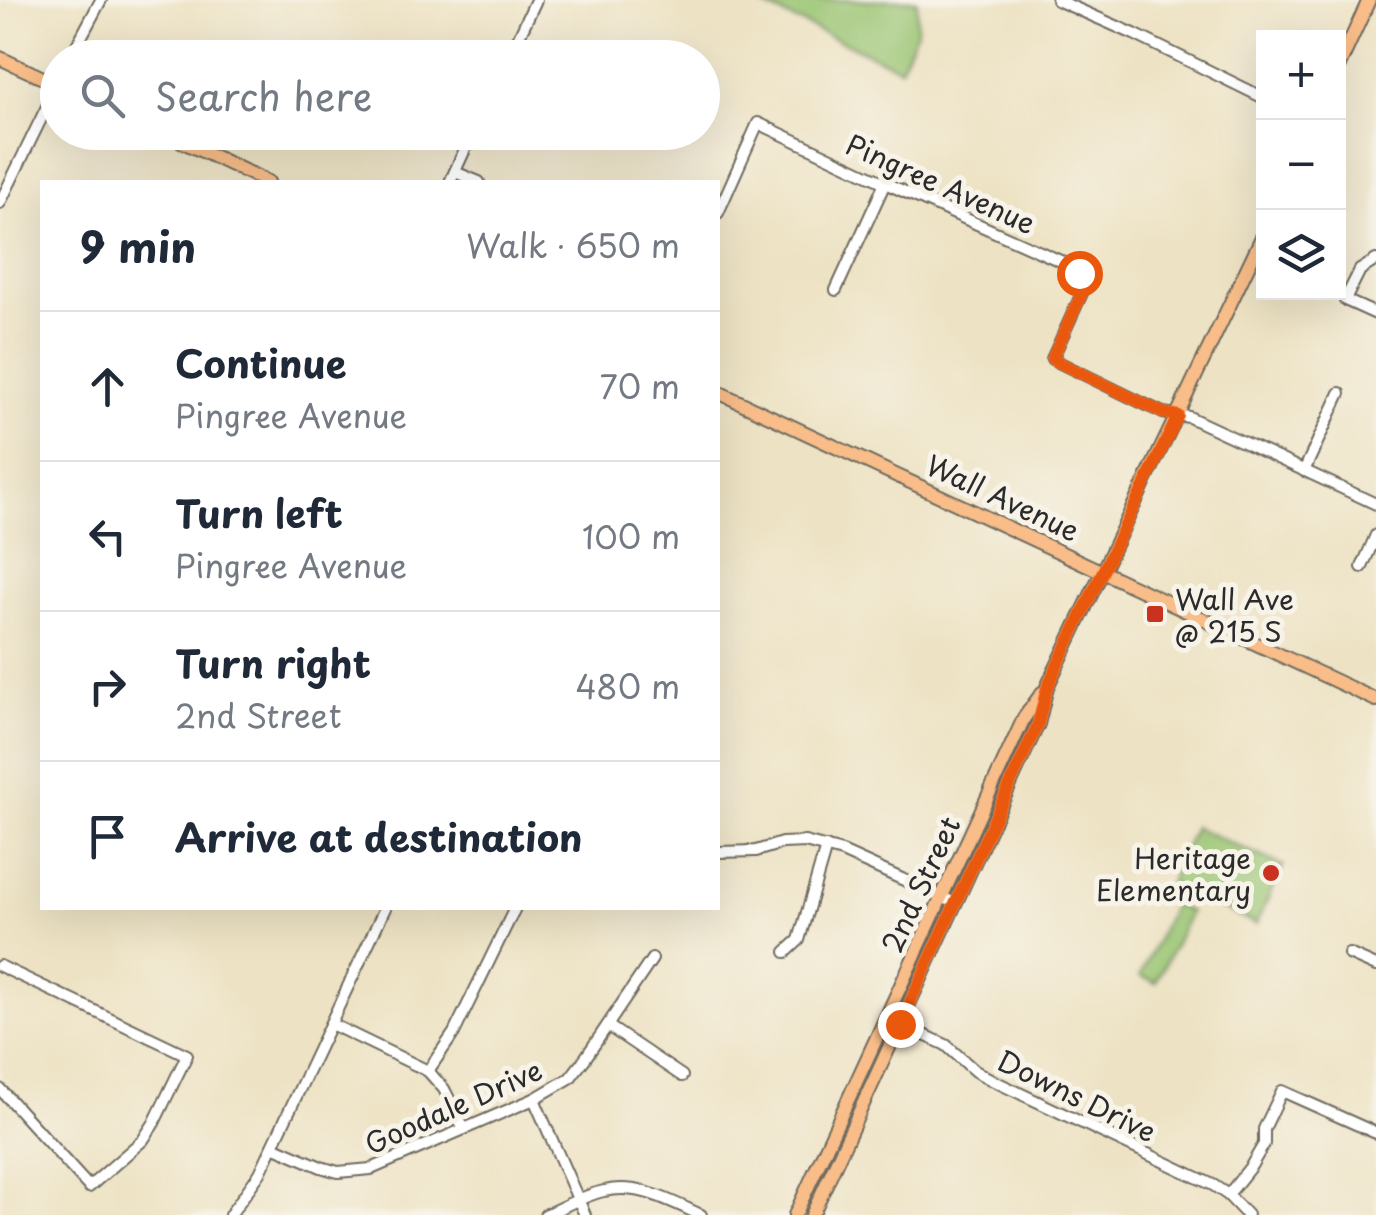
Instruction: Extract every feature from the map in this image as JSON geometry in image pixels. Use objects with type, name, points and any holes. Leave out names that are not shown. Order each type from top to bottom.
[{"type":"main road","points":[[1346,51],[1370,0]]},
{"type":"main road","points":[[0,58],[40,76]]},
{"type":"main road","points":[[200,150],[264,180]]},
{"type":"main road","name":"2nd Street","points":[[796,1215],[955,903],[1038,724],[1047,688],[1256,250]]},
{"type":"main road","name":"Wall Avenue","points":[[720,393],[1376,700]]},
{"type":"main road","name":"2nd Street","points":[[812,1215],[942,897],[1024,718],[1047,688]]},
{"type":"street","points":[[80,40],[101,0]]},
{"type":"street","points":[[517,40],[536,0]]},
{"type":"street","points":[[1057,0],[1256,94]]},
{"type":"street","points":[[0,203],[40,119]]},
{"type":"street","name":"Pingree Avenue","points":[[720,208],[758,123],[1065,263],[1079,273],[1083,291],[1052,359],[1163,413],[1189,418],[1376,504]]},
{"type":"street","points":[[452,177],[465,150]]},
{"type":"street","points":[[836,290],[885,183]]},
{"type":"street","points":[[1376,260],[1360,270],[1345,300],[1376,314]]},
{"type":"street","points":[[1304,471],[1340,393]]},
{"type":"street","points":[[1362,567],[1376,535]]},
{"type":"street","points":[[720,852],[756,851],[782,843],[805,842],[842,852],[955,903]]},
{"type":"street","points":[[786,952],[799,940],[826,848]]},
{"type":"street","points":[[230,1215],[260,1172],[384,910]]},
{"type":"street","points":[[428,1071],[454,1034],[513,910]]},
{"type":"street","points":[[1350,954],[1376,966]]},
{"type":"street","name":"Goodale Drive","points":[[273,1146],[321,1167],[354,1171],[388,1164],[534,1099],[570,1078],[652,960]]},
{"type":"street","points":[[0,966],[187,1054],[143,1140],[88,1188],[0,1089]]},
{"type":"street","name":"Downs Drive","points":[[893,1020],[946,1045],[994,1082],[1213,1185],[1247,1215]]},
{"type":"street","points":[[331,1024],[428,1071],[444,1088],[464,1129]]},
{"type":"street","points":[[608,1026],[682,1076]]},
{"type":"street","points":[[1228,1195],[1264,1144],[1264,1128],[1282,1091],[1376,1133]]},
{"type":"street","points":[[534,1099],[585,1215]]},
{"type":"street","points":[[0,1114],[13,1105]]},
{"type":"street","points":[[545,1215],[603,1191],[630,1189],[656,1194],[701,1215]]},
{"type":"green space","points":[[751,0],[917,0],[917,31],[900,68]]},
{"type":"green space","points":[[1194,827],[1283,866],[1256,924],[1169,884]]},
{"type":"green space","points":[[1173,905],[1190,912],[1156,983],[1140,976]]},
{"type":"place","name":"Wall Ave @ 215 S","points":[[1155,614]]},
{"type":"place","name":"Heritage Elementary","points":[[1271,873]]},
{"type":"route","points":[[900,1024],[1038,724],[1057,666],[1178,416],[1163,413],[1052,359],[1083,291],[1079,273]]}]
